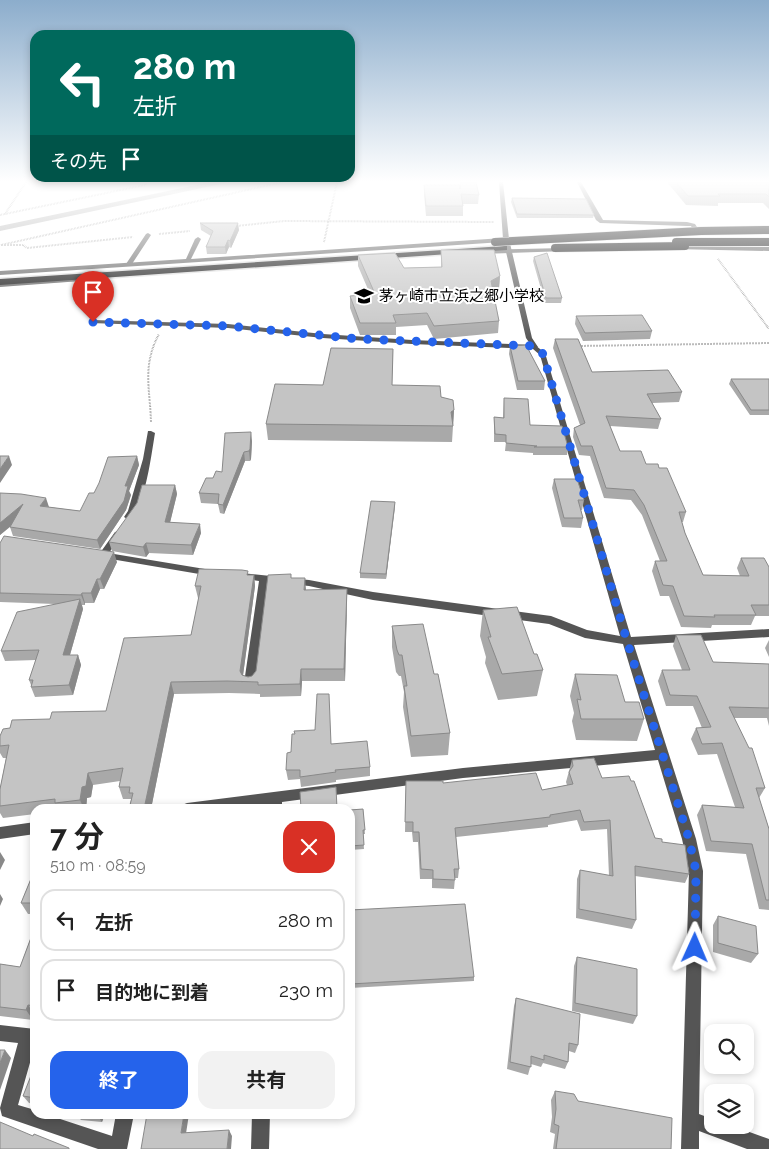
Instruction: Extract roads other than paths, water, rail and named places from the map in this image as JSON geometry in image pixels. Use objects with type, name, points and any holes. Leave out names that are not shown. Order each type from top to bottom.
[{"type":"highway","points":[[0,274],[614,236]]},
{"type":"highway","points":[[495,242],[686,236],[769,236]]},
{"type":"highway","points":[[0,284],[506,246],[667,242],[769,242]]},
{"type":"highway","points":[[506,246],[663,246],[769,249]]},
{"type":"street","points":[[129,264],[148,236]]},
{"type":"street","points":[[505,236],[529,338],[543,354],[627,641],[689,839],[696,871],[690,1149]]},
{"type":"street","points":[[0,284],[629,236]]},
{"type":"street","points":[[188,260],[198,239]]},
{"type":"street","points":[[0,274],[322,251],[506,246],[769,249]]},
{"type":"street","points":[[93,322],[228,326],[323,336],[412,342],[535,346]]},
{"type":"street","points":[[151,433],[147,459],[133,511],[98,554],[216,574],[309,583],[373,596],[551,620],[585,634],[627,641],[769,633]]},
{"type":"street","points":[[250,683],[264,578]]},
{"type":"street","points":[[260,804],[463,773],[663,754]]},
{"type":"street","points":[[0,833],[30,829]]},
{"type":"street","points":[[0,1034],[30,1037]]},
{"type":"street","points":[[30,1043],[8,1110],[30,1117]]},
{"type":"street","points":[[35,1119],[119,1147],[124,1119]]},
{"type":"street","points":[[260,1149],[261,1119]]},
{"type":"street","points":[[692,1120],[769,1148]]},
{"type":"place","name":"茅ヶ崎市立浜之郷小学校","points":[[364,296]]}]
